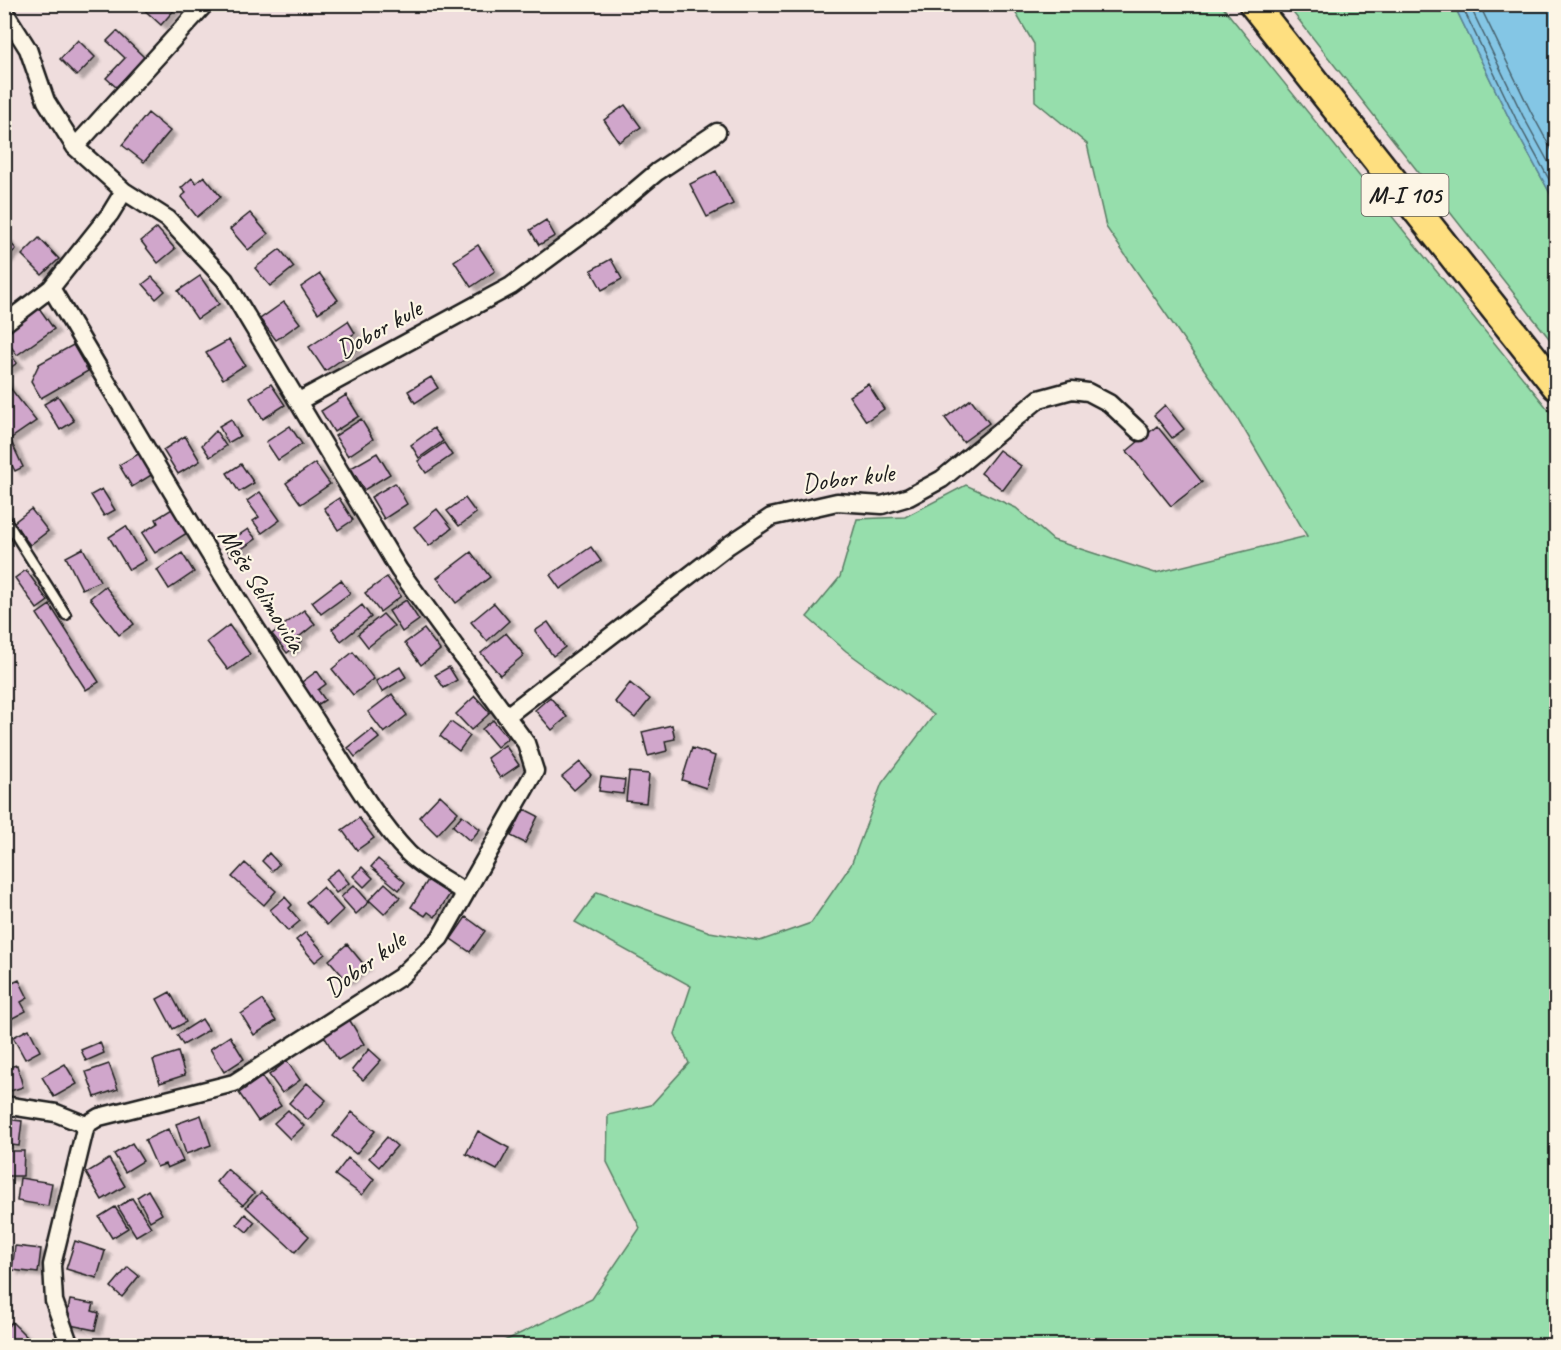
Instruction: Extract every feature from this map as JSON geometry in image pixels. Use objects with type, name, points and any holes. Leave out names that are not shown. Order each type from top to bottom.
[{"type":"main road","name":"M-I 105","points":[[1253,4],[1557,386]]},
{"type":"street","points":[[75,147],[205,4]]},
{"type":"street","name":"Dobor kule","points":[[4,11],[28,49],[46,101],[75,147],[124,191],[168,219],[225,280],[399,570],[526,743],[534,771],[440,938],[400,976],[234,1083],[99,1117],[86,1125]]},
{"type":"street","name":"Dobor kule","points":[[299,402],[511,286],[599,221],[657,172],[717,132]]},
{"type":"street","points":[[4,324],[51,288],[110,214],[124,191]]},
{"type":"street","name":"Meše Selimovića","points":[[51,288],[148,450],[168,489],[261,639],[371,805],[408,853],[464,892]]},
{"type":"street","name":"Dobor kule","points":[[507,715],[729,545],[771,517],[837,502],[882,505],[909,497],[942,478],[1039,399],[1072,390],[1088,392],[1109,404],[1140,432]]},
{"type":"street","points":[[4,1105],[56,1113],[86,1125],[52,1265],[54,1301],[70,1346]]},
{"type":"lane","points":[[4,517],[66,615]]},
{"type":"green space","points":[[1011,5],[1221,5],[1556,419],[1556,1345],[496,1345],[592,1299],[640,1228],[607,1162],[608,1115],[651,1105],[689,1063],[675,1034],[691,986],[575,922],[597,892],[710,932],[760,941],[811,923],[851,865],[882,783],[934,715],[846,651],[807,617],[840,577],[857,519],[905,517],[966,485],[1016,508],[1053,540],[1155,573],[1307,536],[1235,414],[1106,227],[1087,144],[1035,101],[1034,44]]},
{"type":"green space","points":[[1287,5],[1454,5],[1511,122],[1556,204],[1556,347]]},
{"type":"water","points":[[1454,5],[1556,5],[1556,204],[1511,122]]},
{"type":"building","points":[[138,4],[170,4],[175,9],[161,25]]},
{"type":"building","points":[[117,31],[145,58],[116,87],[106,78],[125,58],[107,41]]},
{"type":"building","points":[[78,40],[95,57],[77,76],[60,59]]},
{"type":"building","points":[[625,105],[641,127],[619,142],[604,120]]},
{"type":"building","points":[[148,113],[170,131],[144,162],[122,145]]},
{"type":"building","points":[[716,171],[733,204],[707,217],[690,184]]},
{"type":"building","points":[[204,176],[221,197],[197,217],[181,197],[186,193],[181,188],[192,178],[196,183]]},
{"type":"building","points":[[250,213],[268,234],[248,250],[230,229]]},
{"type":"building","points":[[546,220],[555,236],[539,245],[530,230]]},
{"type":"building","points":[[157,228],[175,249],[158,263],[141,241]]},
{"type":"building","points":[[6,238],[16,249],[4,260],[4,240]]},
{"type":"building","points":[[39,238],[59,259],[42,275],[22,255]]},
{"type":"building","points":[[478,245],[495,271],[471,287],[454,261]]},
{"type":"building","points":[[280,249],[294,267],[270,286],[255,268]]},
{"type":"building","points":[[611,259],[622,279],[602,290],[591,270]]},
{"type":"building","points":[[320,274],[338,300],[318,313],[301,287]]},
{"type":"building","points":[[200,276],[219,304],[197,319],[178,291]]},
{"type":"building","points":[[152,277],[165,291],[156,299],[143,284]]},
{"type":"building","points":[[284,302],[300,323],[276,340],[260,319]]},
{"type":"building","points":[[39,308],[54,329],[17,355],[4,337],[4,333]]},
{"type":"building","points":[[348,321],[355,333],[349,337],[357,349],[325,371],[309,347]]},
{"type":"building","points":[[229,340],[245,365],[223,379],[206,353]]},
{"type":"building","points":[[73,345],[88,371],[41,398],[31,381],[39,364]]},
{"type":"building","points":[[4,346],[17,363],[4,372]]},
{"type":"building","points":[[431,377],[438,388],[415,403],[408,391]]},
{"type":"building","points":[[4,380],[36,421],[10,439],[23,467],[15,471],[4,450]]},
{"type":"building","points":[[271,384],[285,405],[263,419],[250,398]]},
{"type":"building","points":[[868,384],[884,409],[866,421],[849,396]]},
{"type":"building","points":[[346,395],[359,416],[334,432],[321,411]]},
{"type":"building","points":[[58,396],[74,421],[60,430],[44,404]]},
{"type":"building","points":[[971,399],[989,423],[963,442],[945,418]]},
{"type":"building","points":[[1165,405],[1184,429],[1172,438],[1154,415]]},
{"type":"building","points":[[231,419],[240,436],[228,443],[219,426]]},
{"type":"building","points":[[361,419],[373,439],[348,456],[335,436]]},
{"type":"building","points":[[290,426],[302,444],[278,460],[266,442]]},
{"type":"building","points":[[1157,426],[1202,482],[1171,506],[1127,451]]},
{"type":"building","points":[[434,428],[443,441],[419,458],[411,445]]},
{"type":"building","points":[[216,431],[226,446],[210,457],[202,445]]},
{"type":"building","points":[[185,436],[200,461],[178,474],[163,450]]},
{"type":"building","points":[[444,443],[452,455],[426,473],[418,461]]},
{"type":"building","points":[[999,450],[1021,466],[1003,490],[981,473]]},
{"type":"building","points":[[140,453],[153,474],[132,487],[119,465]]},
{"type":"building","points":[[377,453],[390,474],[364,490],[351,468]]},
{"type":"building","points":[[315,463],[330,484],[301,504],[286,483]]},
{"type":"building","points":[[241,464],[254,483],[239,492],[227,473]]},
{"type":"building","points":[[395,483],[407,504],[384,519],[371,497]]},
{"type":"building","points":[[102,489],[115,510],[104,516],[91,495]]},
{"type":"building","points":[[260,492],[280,520],[262,533],[253,521],[259,517],[247,501]]},
{"type":"building","points":[[339,498],[353,520],[338,530],[324,508]]},
{"type":"building","points":[[465,498],[476,513],[459,526],[447,511]]},
{"type":"building","points":[[31,509],[48,531],[30,545],[13,523]]},
{"type":"building","points":[[172,509],[187,533],[155,553],[142,533],[158,523],[156,519]]},
{"type":"building","points":[[437,509],[452,528],[429,546],[414,527]]},
{"type":"building","points":[[126,526],[146,560],[129,570],[109,537]]},
{"type":"building","points":[[248,529],[256,539],[231,556],[224,545]]},
{"type":"building","points":[[591,547],[601,561],[560,589],[550,575]]},
{"type":"building","points":[[83,548],[100,581],[82,589],[66,557]]},
{"type":"building","points":[[471,552],[490,577],[456,603],[437,578]]},
{"type":"building","points":[[182,553],[194,572],[169,589],[157,570]]},
{"type":"building","points":[[26,570],[48,601],[37,609],[15,578]]},
{"type":"building","points":[[387,577],[401,596],[380,612],[365,593]]},
{"type":"building","points":[[341,580],[350,593],[321,614],[312,602]]},
{"type":"building","points":[[105,586],[134,624],[119,635],[90,598]]},
{"type":"building","points":[[406,600],[419,620],[402,632],[389,611]]},
{"type":"building","points":[[494,603],[509,621],[487,641],[471,622]]},
{"type":"building","points":[[50,605],[99,682],[86,690],[37,614]]},
{"type":"building","points":[[362,605],[371,617],[341,641],[332,629]]},
{"type":"building","points":[[304,610],[315,624],[299,637],[302,641],[287,653],[272,634]]},
{"type":"building","points":[[383,614],[394,626],[368,647],[358,634]]},
{"type":"building","points":[[548,622],[565,647],[553,656],[535,631]]},
{"type":"building","points":[[229,625],[250,654],[228,670],[207,642]]},
{"type":"building","points":[[424,629],[440,650],[421,665],[405,643]]},
{"type":"building","points":[[506,633],[524,655],[500,675],[481,653]]},
{"type":"building","points":[[353,652],[374,679],[353,695],[332,669]]},
{"type":"building","points":[[400,667],[406,677],[382,692],[376,681]]},
{"type":"building","points":[[449,667],[457,680],[444,688],[435,675]]},
{"type":"building","points":[[317,671],[326,684],[318,690],[325,700],[314,707],[298,685]]},
{"type":"building","points":[[630,683],[650,699],[635,718],[615,702]]},
{"type":"building","points":[[392,694],[407,715],[384,733],[368,712]]},
{"type":"building","points":[[475,696],[490,713],[471,730],[456,714]]},
{"type":"building","points":[[550,697],[567,717],[552,730],[535,710]]},
{"type":"building","points":[[493,720],[508,738],[497,747],[482,729]]},
{"type":"building","points":[[451,722],[470,736],[459,751],[440,736]]},
{"type":"building","points":[[672,725],[675,739],[665,741],[667,751],[648,756],[642,732]]},
{"type":"building","points":[[372,729],[379,738],[355,757],[348,748]]},
{"type":"building","points":[[505,745],[519,765],[500,778],[487,758]]},
{"type":"building","points":[[692,748],[715,756],[706,788],[682,780]]},
{"type":"building","points":[[580,762],[591,775],[574,790],[562,777]]},
{"type":"building","points":[[629,772],[649,774],[646,803],[626,801]]},
{"type":"building","points":[[601,777],[625,780],[623,794],[599,791]]},
{"type":"building","points":[[440,795],[458,812],[437,835],[419,817]]},
{"type":"building","points":[[524,809],[538,816],[525,843],[511,836]]},
{"type":"building","points":[[462,815],[480,829],[470,841],[453,826]]},
{"type":"building","points":[[359,818],[374,838],[357,850],[342,830]]},
{"type":"building","points":[[269,853],[279,864],[272,871],[262,861]]},
{"type":"building","points":[[378,859],[405,882],[399,890],[371,867]]},
{"type":"building","points":[[245,863],[276,891],[264,905],[232,877]]},
{"type":"building","points":[[362,867],[373,878],[364,887],[353,876]]},
{"type":"building","points":[[338,869],[349,883],[336,893],[325,879]]},
{"type":"building","points":[[428,880],[450,894],[435,917],[428,912],[425,916],[411,907]]},
{"type":"building","points":[[385,883],[400,897],[384,914],[369,900]]},
{"type":"building","points":[[354,885],[369,902],[356,914],[341,897]]},
{"type":"building","points":[[323,887],[343,910],[327,925],[306,902]]},
{"type":"building","points":[[285,897],[292,905],[289,908],[300,921],[288,931],[270,910]]},
{"type":"building","points":[[466,917],[485,931],[470,952],[451,939]]},
{"type":"building","points":[[306,932],[325,954],[315,962],[296,940]]},
{"type":"building","points":[[347,944],[365,966],[347,981],[329,960]]},
{"type":"building","points":[[19,980],[28,998],[21,1002],[26,1011],[7,1021],[4,987]]},
{"type":"building","points":[[170,992],[186,1022],[173,1029],[157,999]]},
{"type":"building","points":[[262,1000],[276,1021],[254,1035],[241,1014]]},
{"type":"building","points":[[202,1019],[209,1030],[183,1045],[177,1035]]},
{"type":"building","points":[[349,1019],[364,1044],[338,1060],[323,1034]]},
{"type":"building","points":[[29,1029],[40,1051],[25,1059],[13,1037]]},
{"type":"building","points":[[230,1036],[244,1059],[224,1072],[210,1049]]},
{"type":"building","points":[[100,1042],[104,1053],[86,1061],[81,1050]]},
{"type":"building","points":[[369,1049],[381,1060],[363,1080],[352,1070]]},
{"type":"building","points":[[178,1052],[185,1075],[160,1083],[153,1060]]},
{"type":"building","points":[[287,1061],[300,1080],[282,1093],[269,1075]]},
{"type":"building","points":[[65,1064],[77,1084],[54,1097],[42,1077]]},
{"type":"building","points":[[109,1064],[118,1089],[95,1097],[86,1072]]},
{"type":"building","points":[[17,1065],[23,1087],[4,1093],[4,1068]]},
{"type":"building","points":[[262,1077],[281,1106],[258,1121],[239,1093]]},
{"type":"building","points":[[307,1083],[326,1100],[308,1120],[289,1103]]},
{"type":"building","points":[[288,1110],[304,1126],[290,1139],[274,1123]]},
{"type":"building","points":[[352,1112],[375,1131],[356,1154],[333,1136]]},
{"type":"building","points":[[201,1115],[211,1145],[186,1154],[176,1124]]},
{"type":"building","points":[[4,1119],[22,1121],[19,1146],[4,1144]]},
{"type":"building","points":[[168,1129],[183,1161],[167,1168],[165,1164],[157,1167],[145,1140]]},
{"type":"building","points":[[478,1131],[509,1148],[497,1170],[466,1154]]},
{"type":"building","points":[[387,1137],[397,1146],[379,1167],[369,1158]]},
{"type":"building","points":[[132,1143],[143,1161],[125,1172],[114,1154]]},
{"type":"building","points":[[4,1151],[24,1151],[23,1176],[4,1176]]},
{"type":"building","points":[[348,1158],[374,1179],[362,1195],[335,1175]]},
{"type":"building","points":[[109,1159],[125,1186],[102,1200],[86,1173]]},
{"type":"building","points":[[227,1169],[254,1193],[243,1205],[216,1182]]},
{"type":"building","points":[[20,1178],[52,1183],[48,1206],[17,1201]]},
{"type":"building","points":[[148,1190],[162,1214],[150,1221],[137,1197]]},
{"type":"building","points":[[261,1192],[309,1236],[295,1252],[246,1207]]},
{"type":"building","points":[[132,1198],[151,1227],[136,1236],[118,1207]]},
{"type":"building","points":[[115,1207],[128,1228],[112,1238],[99,1217]]},
{"type":"building","points":[[245,1214],[255,1222],[247,1232],[237,1224]]},
{"type":"building","points":[[75,1241],[105,1251],[97,1278],[66,1269]]},
{"type":"building","points":[[15,1246],[41,1249],[38,1273],[12,1270]]},
{"type":"building","points":[[128,1267],[139,1276],[122,1297],[111,1287]]},
{"type":"building","points":[[70,1300],[94,1304],[92,1311],[99,1313],[95,1330],[65,1324]]},
{"type":"building","points":[[12,1322],[27,1337],[19,1346],[4,1346],[4,1330]]}]
